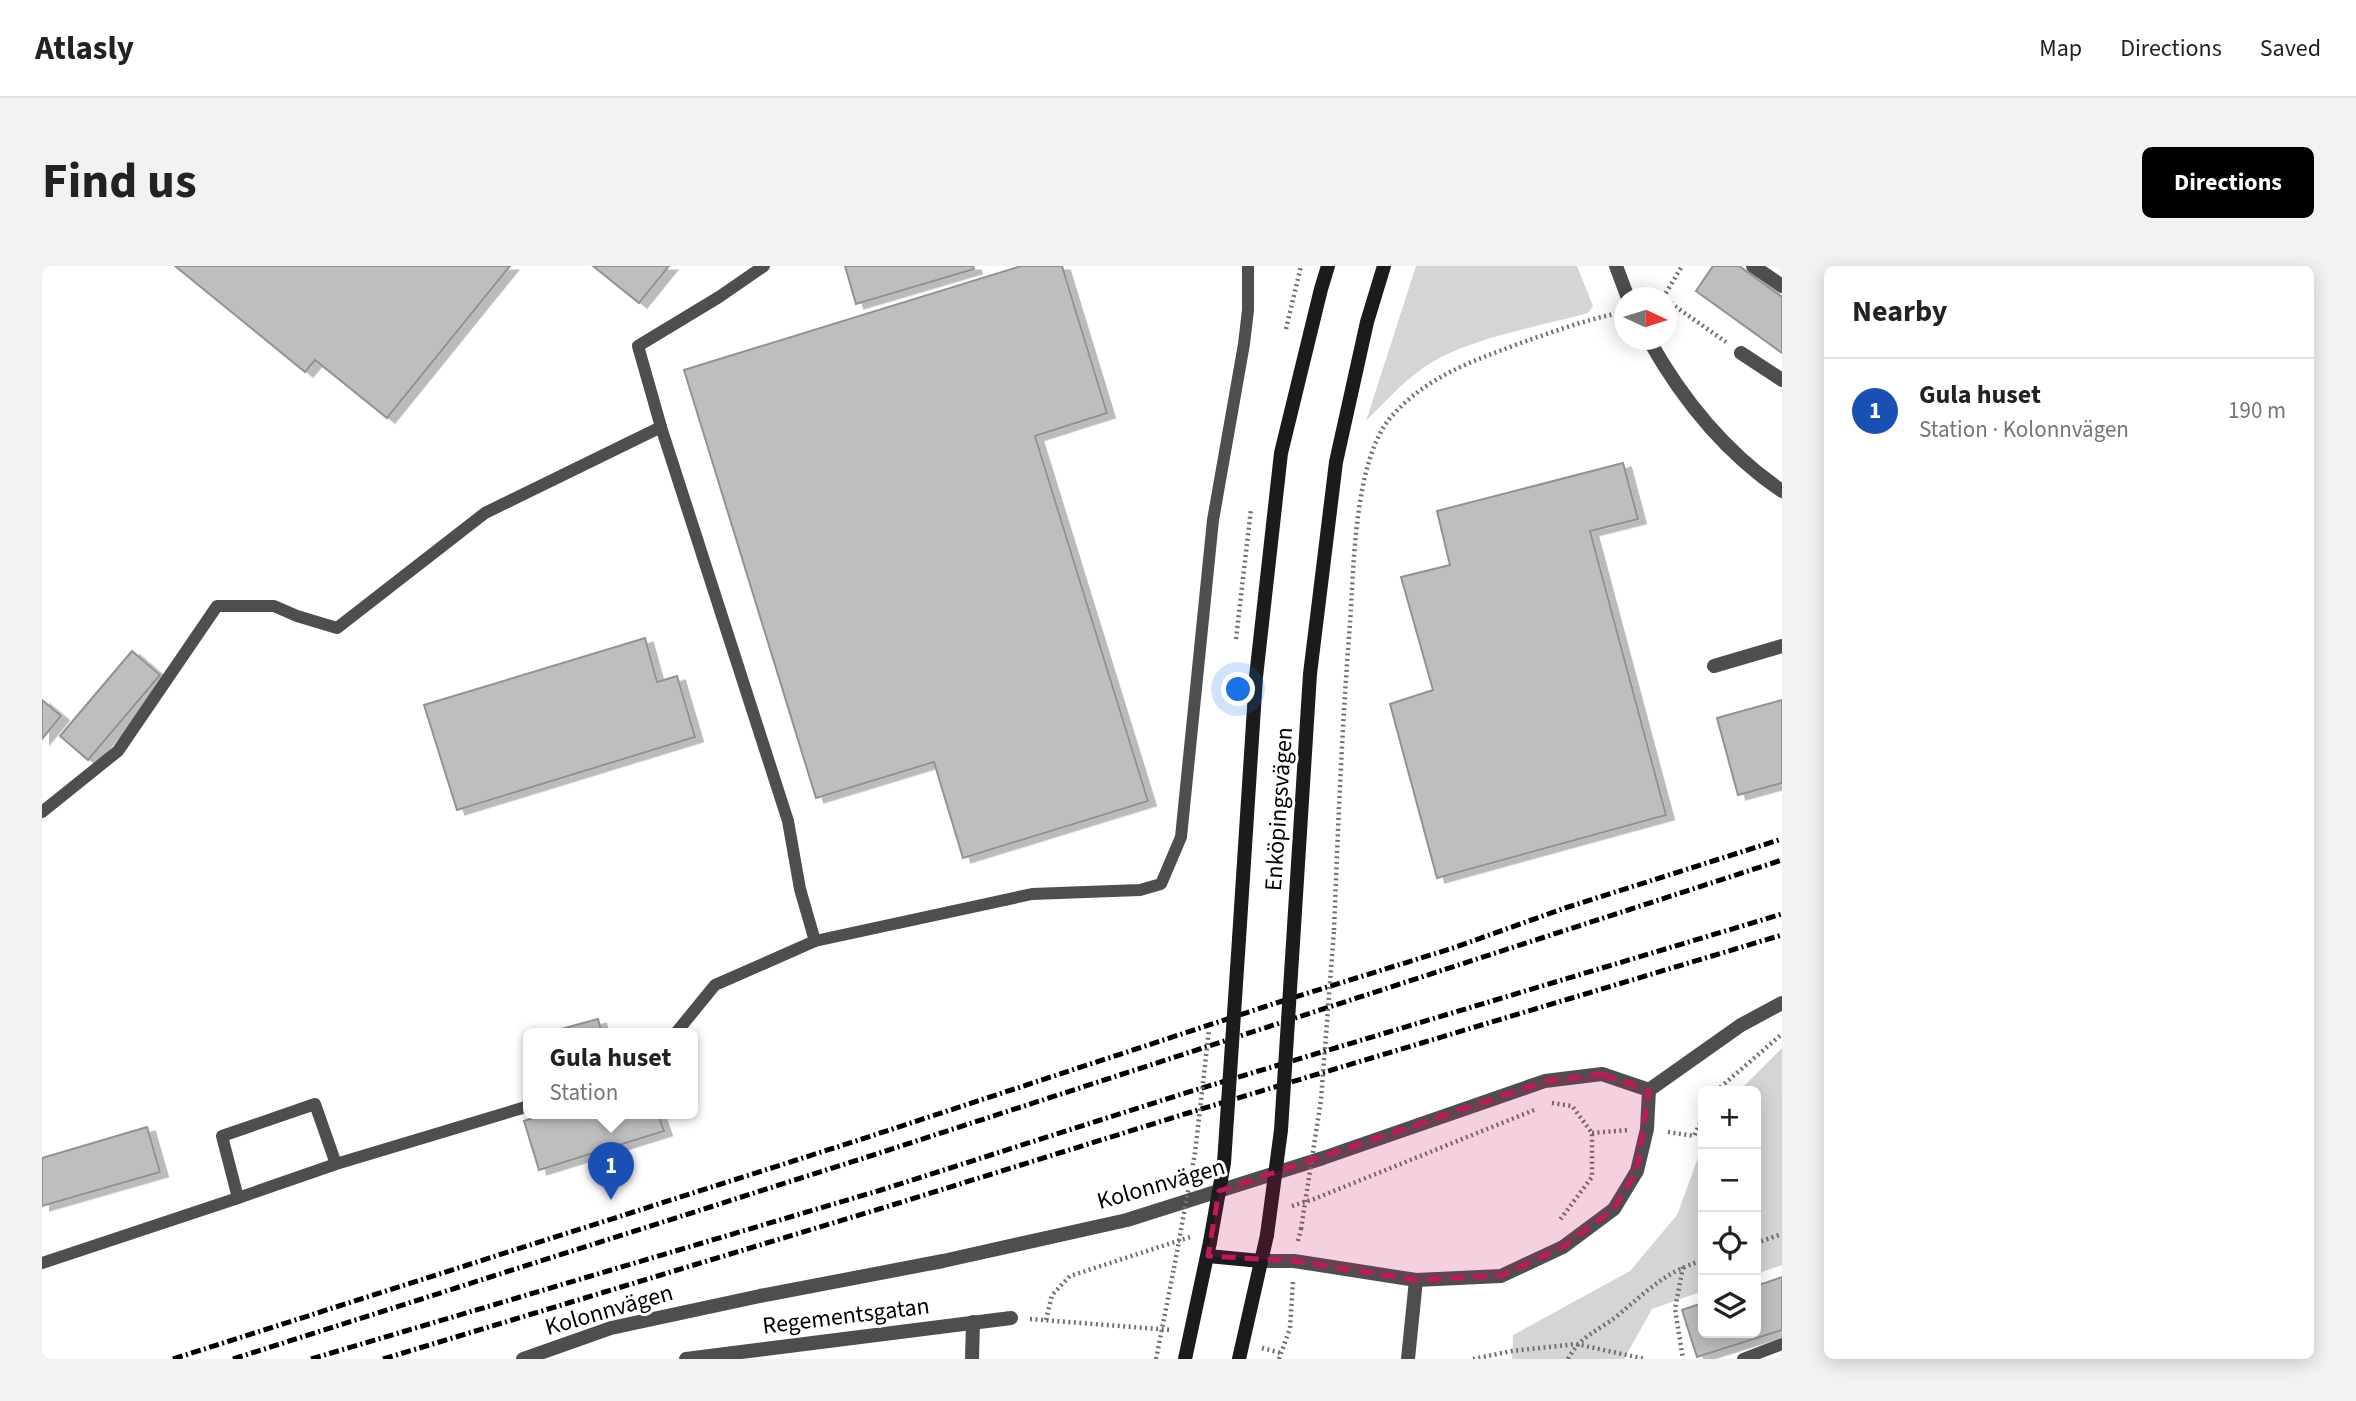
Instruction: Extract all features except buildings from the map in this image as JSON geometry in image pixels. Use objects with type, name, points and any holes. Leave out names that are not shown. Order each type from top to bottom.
[{"type":"main road","name":"Enköpingsvägen","points":[[1185,1359],[1224,1163],[1256,677],[1281,453],[1328,266]]},
{"type":"main road","name":"Enköpingsvägen","points":[[1239,1359],[1267,1235],[1281,1130],[1310,674],[1336,462],[1367,323],[1384,266]]},
{"type":"main road","points":[[1209,1249],[1261,1261]]},
{"type":"street","points":[[1616,266],[1625,287]]},
{"type":"street","points":[[1753,266],[1782,286]]},
{"type":"street","points":[[1655,350],[1684,395],[1707,424],[1749,467],[1782,491]]},
{"type":"street","points":[[1741,353],[1782,380]]},
{"type":"street","points":[[1714,666],[1782,646]]},
{"type":"street","points":[[1261,1261],[1294,1261],[1416,1280],[1502,1276],[1563,1247],[1614,1209],[1637,1171],[1647,1129],[1649,1090],[1741,1025],[1782,1003]]},
{"type":"street","name":"Kolonnvägen","points":[[523,1359],[611,1328],[943,1261],[1127,1220],[1323,1158],[1545,1081],[1602,1074],[1649,1090]]},
{"type":"street","points":[[1408,1359],[1416,1280]]},
{"type":"street","name":"Regementsgatan","points":[[686,1359],[1011,1318]]},
{"type":"street","points":[[972,1359],[973,1322]]},
{"type":"lane","points":[[764,266],[638,346],[661,427],[788,821],[800,889],[815,941]]},
{"type":"lane","points":[[680,1028],[715,985],[815,941],[1032,894],[1140,890],[1161,884],[1181,836],[1213,520],[1248,310],[1248,266]]},
{"type":"lane","points":[[42,812],[118,751],[217,606],[274,606],[337,628],[485,513],[661,427]]},
{"type":"lane","points":[[238,1198],[222,1136],[315,1104],[336,1164]]},
{"type":"lane","points":[[42,1263],[336,1164],[523,1108]]},
{"type":"lane","points":[[1743,1359],[1782,1344]]},
{"type":"path","points":[[1671,287],[1682,266]]},
{"type":"path","points":[[1677,308],[1741,353]]},
{"type":"path","points":[[1279,1359],[1290,1328],[1294,1261],[1321,1100],[1334,930],[1342,718],[1359,510],[1368,468],[1377,440],[1390,418],[1440,377],[1465,363],[1614,314]]},
{"type":"path","points":[[1156,1359],[1195,1153],[1209,1028]]},
{"type":"path","points":[[1722,1086],[1782,1034]]},
{"type":"path","points":[[1551,1103],[1572,1106],[1592,1133],[1592,1177],[1559,1222]]},
{"type":"path","points":[[1288,1207],[1539,1108]]},
{"type":"path","points":[[1694,1136],[1698,1128]]},
{"type":"path","points":[[1761,1241],[1782,1234]]},
{"type":"path","points":[[1161,1329],[1046,1320],[1052,1295],[1070,1276],[1195,1235]]},
{"type":"path","points":[[1568,1359],[1576,1344],[1615,1317],[1656,1281],[1683,1266],[1698,1262]]},
{"type":"path","points":[[1683,1266],[1675,1309],[1683,1359]]},
{"type":"path","points":[[1473,1359],[1512,1351],[1576,1344],[1645,1359]]},
{"type":"highlighted area","points":[[1602,1074],[1649,1090],[1637,1171],[1614,1209],[1563,1247],[1501,1276],[1416,1280],[1294,1261],[1208,1256],[1219,1191],[1545,1081]]},
{"type":"shaded area","points":[[1416,266],[1577,266],[1593,306],[1588,313],[1469,345],[1434,361],[1407,381],[1366,421]]},
{"type":"shaded area","points":[[1782,1048],[1782,1265],[1761,1272],[1761,1086],[1744,1086]]},
{"type":"shaded area","points":[[1698,1158],[1698,1293],[1652,1309],[1624,1359],[1512,1359],[1513,1335],[1630,1271],[1677,1215]]},
{"type":"railway","points":[[173,1359],[859,1140],[1782,839]]},
{"type":"railway","points":[[233,1359],[867,1157],[1782,860]]},
{"type":"railway","points":[[311,1359],[881,1190],[1182,1094],[1782,914]]},
{"type":"railway","points":[[383,1359],[1782,935]]},
{"type":"place","name":"Gula huset","points":[[611,1200]]}]
